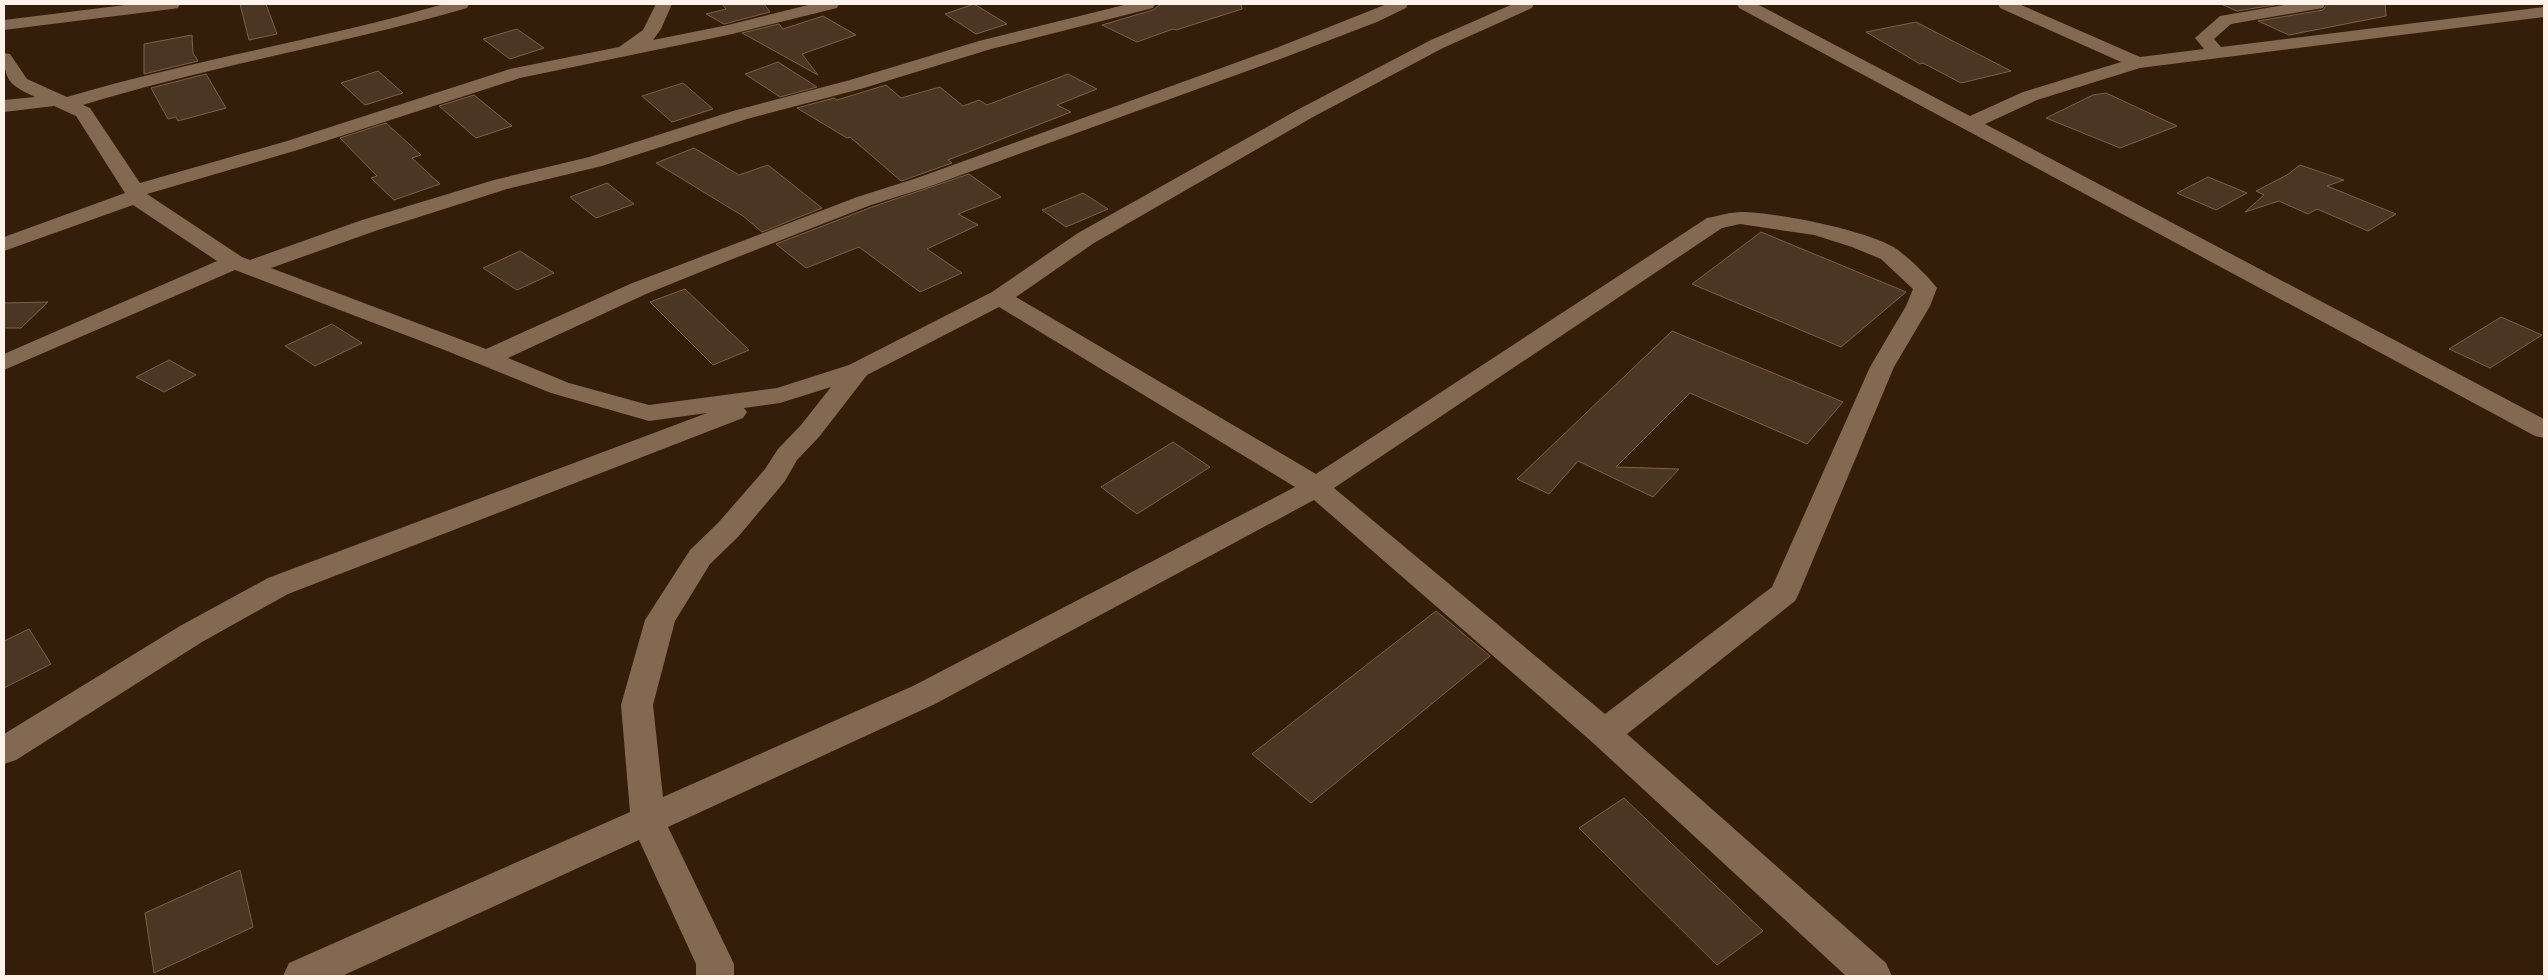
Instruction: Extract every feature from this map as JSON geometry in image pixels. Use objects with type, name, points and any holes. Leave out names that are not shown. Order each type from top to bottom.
[{"type":"street","points":[[4,25],[172,4]]},
{"type":"street","points":[[4,106],[61,102],[145,80],[377,29],[462,4]]},
{"type":"street","points":[[615,53],[648,37],[654,28],[654,19],[664,4]]},
{"type":"street","points":[[4,244],[136,194],[516,73],[728,30],[831,4]]},
{"type":"street","points":[[4,363],[242,265],[501,184],[595,162],[740,115],[857,84],[985,45],[1147,4]]},
{"type":"street","points":[[485,359],[559,327],[638,289],[722,255],[864,201],[924,182],[1277,54],[1371,18],[1400,4]]},
{"type":"street","points":[[4,751],[192,634],[278,586],[656,426],[780,395],[858,370],[1000,297],[1086,238],[1306,113],[1437,44],[1526,4]]},
{"type":"street","points":[[1745,4],[2544,430]]},
{"type":"street","points":[[2006,4],[2138,63]]},
{"type":"street","points":[[2217,54],[2204,38],[2226,20],[2317,4]]},
{"type":"street","points":[[1971,124],[2030,96],[2138,63],[2544,12]]},
{"type":"street","points":[[4,58],[20,83],[83,112],[141,202],[242,265],[656,426]]},
{"type":"street","points":[[302,976],[924,695],[1316,487],[1715,223],[1740,218],[1817,229],[1860,242],[1889,254],[1908,269],[1925,288],[1918,306],[1882,367],[1784,593],[1604,733]]},
{"type":"street","points":[[1000,297],[1316,487],[1604,733],[1873,976]]},
{"type":"street","points":[[714,976],[715,964],[648,821],[637,705],[660,620],[700,557],[775,475],[787,455],[827,411],[858,370]]},
{"type":"building","points":[[240,4],[266,4],[277,34],[249,40]]},
{"type":"building","points":[[722,4],[764,4],[770,12],[724,24],[706,14],[726,9]]},
{"type":"building","points":[[974,4],[1007,24],[976,34],[945,14]]},
{"type":"building","points":[[1161,4],[1241,4],[1242,9],[1176,30],[1173,29],[1137,42],[1102,25],[1153,10]]},
{"type":"building","points":[[2221,4],[2280,4],[2237,11]]},
{"type":"building","points":[[2327,4],[2385,4],[2386,16],[2289,35],[2258,21],[2323,10]]},
{"type":"building","points":[[823,16],[856,35],[802,54],[818,75],[742,33],[779,24],[783,29]]},
{"type":"building","points":[[1916,22],[2011,71],[1961,83],[1923,63],[1920,64],[1866,32]]},
{"type":"building","points":[[517,29],[544,48],[510,59],[483,39]]},
{"type":"building","points":[[192,35],[193,53],[198,61],[144,74],[144,44]]},
{"type":"building","points":[[778,62],[817,87],[780,97],[745,74]]},
{"type":"building","points":[[378,71],[403,93],[365,105],[341,83]]},
{"type":"building","points":[[206,74],[226,108],[178,121],[176,117],[168,119],[151,88]]},
{"type":"building","points":[[1068,74],[1097,89],[1057,105],[1071,112],[948,160],[952,163],[901,181],[850,137],[847,138],[797,108],[834,98],[837,100],[886,85],[901,98],[940,87],[963,106],[979,100],[987,105]]},
{"type":"building","points":[[683,83],[713,109],[672,122],[642,96]]},
{"type":"building","points":[[2106,93],[2177,126],[2120,148],[2046,118],[2093,95]]},
{"type":"building","points":[[474,95],[512,126],[476,138],[439,106]]},
{"type":"building","points":[[386,123],[421,155],[412,158],[440,184],[394,200],[371,178],[377,176],[340,138]]},
{"type":"building","points":[[694,148],[739,175],[768,165],[822,208],[762,232],[743,216],[656,163]]},
{"type":"building","points":[[2300,165],[2344,180],[2327,186],[2396,214],[2368,231],[2317,209],[2308,214],[2279,201],[2245,212],[2264,195],[2256,191],[2287,175]]},
{"type":"building","points":[[969,174],[1001,197],[958,214],[978,225],[927,249],[962,273],[920,292],[859,247],[806,268],[776,244],[872,207]]},
{"type":"building","points":[[2208,177],[2247,193],[2216,210],[2177,193]]},
{"type":"building","points":[[607,183],[634,204],[596,218],[570,197]]},
{"type":"building","points":[[1083,193],[1108,209],[1066,227],[1042,210]]},
{"type":"building","points":[[1761,232],[1906,292],[1841,347],[1692,284]]},
{"type":"building","points":[[520,251],[554,273],[517,290],[483,268]]},
{"type":"building","points":[[685,289],[749,350],[713,365],[650,302]]},
{"type":"building","points":[[48,302],[21,328],[4,328],[4,303]]},
{"type":"building","points":[[2501,317],[2542,335],[2490,368],[2449,349]]},
{"type":"building","points":[[332,324],[362,343],[315,366],[285,346]]},
{"type":"building","points":[[1672,331],[1843,402],[1807,444],[1690,393],[1616,467],[1679,469],[1653,497],[1578,461],[1549,494],[1517,479]]},
{"type":"building","points":[[169,360],[196,375],[164,392],[136,377]]},
{"type":"building","points":[[1173,442],[1210,467],[1137,514],[1101,487]]},
{"type":"building","points":[[1436,611],[1490,656],[1311,803],[1252,754]]},
{"type":"building","points":[[29,629],[51,664],[4,688],[4,641]]},
{"type":"building","points":[[1624,798],[1763,931],[1717,965],[1579,828]]},
{"type":"building","points":[[240,870],[253,927],[154,973],[145,913]]}]
